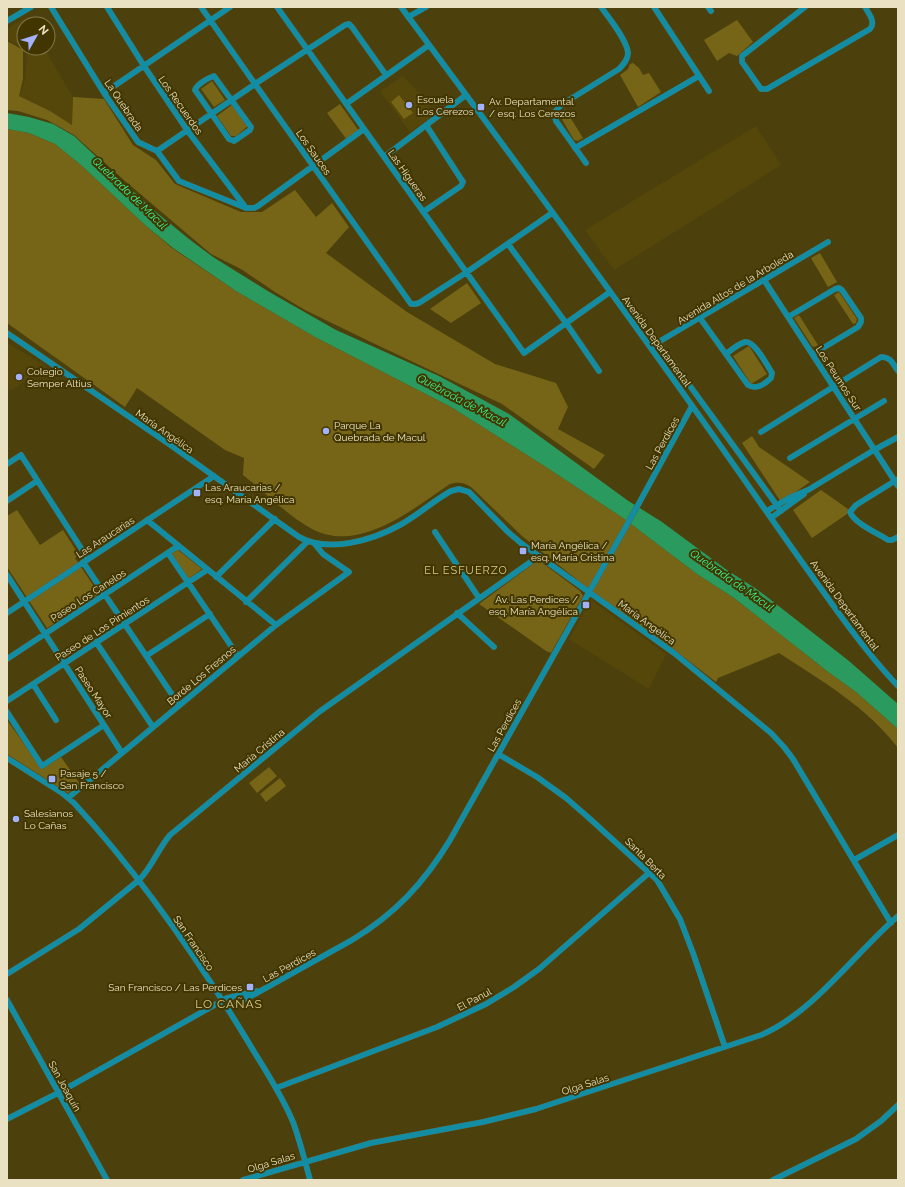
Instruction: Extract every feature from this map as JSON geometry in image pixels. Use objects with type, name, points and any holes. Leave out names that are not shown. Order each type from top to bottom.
[{"type":"street","points":[[7,21],[31,7]]},
{"type":"street","name":"La Quebrada","points":[[51,7],[104,93],[138,142],[157,151],[179,181],[246,208]]},
{"type":"street","name":"Los Recuerdos","points":[[107,7],[187,130],[246,208]]},
{"type":"street","name":"Los Sauces","points":[[201,7],[408,300],[413,304],[419,303],[467,272]]},
{"type":"street","points":[[104,93],[230,7]]},
{"type":"street","name":"Las Higueras","points":[[277,7],[524,353],[566,323]]},
{"type":"street","name":"Avenida Departamental","points":[[401,7],[650,347],[767,511],[811,576],[855,636],[898,686]]},
{"type":"street","points":[[408,17],[426,7]]},
{"type":"street","points":[[586,163],[556,121],[554,113],[561,105],[619,70],[624,65],[628,54],[626,48],[621,36],[601,7]]},
{"type":"street","points":[[654,7],[698,76],[709,90]]},
{"type":"street","points":[[805,7],[742,58],[742,62],[759,87],[763,90],[870,29],[873,25],[872,20],[865,7]]},
{"type":"street","points":[[157,151],[345,25],[350,24],[386,75]]},
{"type":"street","points":[[346,104],[428,45]]},
{"type":"street","points":[[575,148],[698,76]]},
{"type":"street","points":[[211,77],[215,77],[232,100],[251,126],[250,130],[232,141],[229,139],[195,89],[211,77]]},
{"type":"street","points":[[384,157],[466,95]]},
{"type":"street","points":[[423,212],[461,186],[463,183],[426,125]]},
{"type":"street","points":[[246,208],[254,208],[258,206],[364,129]]},
{"type":"street","points":[[467,272],[552,213]]},
{"type":"street","name":"Avenida Altos de la Arboleda","points":[[650,347],[828,242]]},
{"type":"street","points":[[508,244],[599,371]]},
{"type":"street","name":"Los Peumos Sur","points":[[764,280],[874,450],[897,482]]},
{"type":"street","points":[[788,317],[839,288],[842,290],[861,318],[861,322],[858,327],[813,354]]},
{"type":"street","points":[[566,323],[610,292]]},
{"type":"street","points":[[700,318],[748,385],[757,387],[770,380],[772,373],[753,344],[748,342],[744,343],[726,354]]},
{"type":"street","name":"María Angélica","points":[[7,333],[214,476],[298,537],[308,541],[314,543],[333,544],[349,542],[381,533],[408,520],[448,492],[459,489],[466,490],[508,532],[539,556],[674,652],[778,740],[793,759],[891,922]]},
{"type":"street","name":"Avenida Departamental","points":[[658,342],[780,511]]},
{"type":"street","points":[[761,432],[882,357],[886,357],[890,360],[898,371]]},
{"type":"street","points":[[790,458],[884,401]]},
{"type":"street","name":"Las Perdices","points":[[228,1009],[361,934],[381,921],[406,899],[428,875],[443,852],[627,526],[692,406]]},
{"type":"street","points":[[767,511],[808,490],[898,437]]},
{"type":"street","points":[[7,464],[21,455],[105,594],[179,705]]},
{"type":"street","name":"Las Araucarias","points":[[7,612],[214,476]]},
{"type":"street","points":[[7,501],[38,481]]},
{"type":"street","points":[[897,482],[856,505],[850,512],[852,517],[857,521],[888,540],[897,538]]},
{"type":"street","points":[[771,518],[808,490]]},
{"type":"street","points":[[216,577],[275,519]]},
{"type":"street","points":[[147,520],[276,625]]},
{"type":"street","points":[[435,532],[479,598]]},
{"type":"street","points":[[246,602],[308,541]]},
{"type":"street","name":"María Angélica","points":[[314,543],[323,554],[349,572]]},
{"type":"street","name":"Paseo Los Canelos","points":[[7,659],[178,546]]},
{"type":"street","points":[[168,553],[238,656]]},
{"type":"street","name":"María Cristina","points":[[7,974],[79,929],[145,875],[162,844],[174,831],[319,712],[539,556]]},
{"type":"street","name":"Paseo de Los Pimientos","points":[[7,701],[207,570]]},
{"type":"street","name":"Borde Los Fresnos","points":[[68,798],[276,625],[349,572]]},
{"type":"street","name":"Paseo Mayor","points":[[7,575],[122,752]]},
{"type":"street","points":[[146,656],[210,614]]},
{"type":"street","points":[[457,614],[494,646]]},
{"type":"street","points":[[96,642],[153,727]]},
{"type":"street","points":[[33,684],[56,720]]},
{"type":"street","points":[[7,712],[42,766],[104,725]]},
{"type":"street","name":"Santa Berta","points":[[498,754],[537,777],[566,798],[650,872],[661,885],[680,919],[725,1047]]},
{"type":"street","name":"San Francisco","points":[[7,758],[68,798],[92,823],[139,880],[178,934],[223,1001],[276,1088],[293,1122],[310,1180]]},
{"type":"street","points":[[854,860],[898,835]]},
{"type":"street","name":"El Panul","points":[[276,1088],[437,1027],[486,1004],[514,987],[538,968],[650,872]]},
{"type":"street","name":"Olga Salas","points":[[243,1180],[371,1143],[483,1122],[536,1109],[761,1035],[785,1022],[820,992],[898,916]]},
{"type":"street","name":"Las Perdices","points":[[7,1119],[227,998],[263,990]]},
{"type":"street","name":"San Joaquín","points":[[7,1000],[107,1180]]},
{"type":"street","points":[[773,1180],[856,1140],[881,1121],[898,1105]]},
{"type":"shaded area","points":[[737,20],[753,42],[737,56],[729,53],[717,61],[704,40]]},
{"type":"shaded area","points":[[16,23],[16,44],[7,39],[7,29]]},
{"type":"shaded area","points":[[7,41],[16,46],[16,56],[23,56],[23,79],[19,96],[50,111],[72,125],[73,97],[104,99],[133,145],[156,160],[175,184],[241,212],[262,212],[295,190],[316,217],[332,203],[349,227],[326,253],[407,312],[495,364],[556,383],[568,407],[558,429],[605,455],[594,469],[502,404],[305,310],[241,269],[211,254],[125,181],[74,135],[47,120],[18,111],[7,110]]},
{"type":"shaded area","points":[[27,56],[49,56],[73,97],[72,125],[50,111],[19,96],[25,80]]},
{"type":"shaded area","points":[[633,63],[639,68],[643,75],[649,73],[661,92],[638,107],[620,75],[628,69],[630,64]]},
{"type":"shaded area","name":"Escuela Los Cerezos","points":[[403,76],[421,95],[434,115],[410,132],[380,91]]},
{"type":"shaded area","points":[[212,81],[225,100],[214,107],[201,89]]},
{"type":"shaded area","points":[[399,95],[413,113],[404,119],[391,102]]},
{"type":"shaded area","points":[[233,104],[249,125],[236,136],[231,136],[217,116]]},
{"type":"shaded area","points":[[340,104],[359,131],[347,140],[327,113]]},
{"type":"shaded area","points":[[565,109],[583,138],[578,141],[574,140],[560,116],[561,112]]},
{"type":"shaded area","points":[[756,126],[781,165],[614,270],[585,230]]},
{"type":"shaded area","name":"Parque La Quebrada de Macul","points":[[7,129],[29,133],[55,144],[81,165],[145,225],[172,248],[236,291],[315,337],[451,407],[623,518],[697,574],[734,598],[856,692],[898,729],[898,748],[886,733],[858,707],[779,653],[718,678],[716,682],[585,586],[522,536],[471,487],[466,484],[450,484],[402,516],[367,532],[348,536],[330,535],[312,529],[303,524],[285,511],[243,475],[244,458],[225,450],[137,388],[125,407],[7,323]]},
{"type":"shaded area","points":[[820,253],[837,282],[828,287],[811,258]]},
{"type":"shaded area","points":[[467,283],[481,303],[451,323],[430,309]]},
{"type":"shaded area","points":[[839,292],[857,319],[856,323],[853,324],[834,295]]},
{"type":"shaded area","points":[[799,315],[818,345],[815,347],[812,346],[794,318]]},
{"type":"shaded area","name":"Colegio Semper Altius","points":[[9,344],[47,367],[10,391],[7,387],[7,345]]},
{"type":"shaded area","points":[[749,346],[767,374],[751,384],[733,356]]},
{"type":"shaded area","points":[[752,436],[759,447],[810,482],[781,502],[742,443]]},
{"type":"shaded area","points":[[821,490],[848,509],[847,514],[812,538],[793,510]]},
{"type":"shaded area","points":[[17,510],[40,545],[63,530],[79,555],[75,558],[99,594],[47,628],[7,567],[7,516]]},
{"type":"shaded area","points":[[177,549],[202,569],[188,579],[170,553]]},
{"type":"shaded area","points":[[537,561],[541,562],[580,591],[583,596],[551,653],[479,604]]},
{"type":"shaded area","points":[[591,600],[666,654],[649,689],[569,639]]},
{"type":"shaded area","points":[[7,720],[42,769],[61,757],[80,784],[68,793],[7,754]]},
{"type":"shaded area","points":[[269,767],[277,776],[257,793],[249,783]]},
{"type":"shaded area","points":[[280,778],[286,786],[266,802],[260,794]]},
{"type":"water","name":"Quebrada de Macul","points":[[7,113],[29,117],[53,124],[74,136],[151,208],[189,239],[213,257],[271,293],[336,330],[439,376],[509,414],[627,500],[662,522],[727,570],[758,590],[849,661],[898,704],[898,729],[856,692],[734,598],[697,574],[623,518],[451,407],[315,337],[236,291],[173,248],[145,225],[81,165],[55,144],[29,133],[7,129]]},
{"type":"place","name":"Escuela Los Cerezos","points":[[409,105]]},
{"type":"place","name":"Av. Departamental / esq. Los Cerezos","points":[[481,107]]},
{"type":"place","name":"Colegio Semper Altius","points":[[19,377]]},
{"type":"place","name":"Parque La Quebrada de Macul","points":[[326,431]]},
{"type":"place","name":"Las Araucarias / esq. María Angélica","points":[[197,493]]},
{"type":"place","name":"María Angélica / esq. María Cristina","points":[[523,551]]},
{"type":"place","name":"Av. Las Perdices / esq. María Angélica","points":[[586,605]]},
{"type":"place","name":"Pasaje 5 / San Francisco","points":[[52,779]]},
{"type":"place","name":"Salesianos Lo Cañas","points":[[16,819]]},
{"type":"place","name":"San Francisco / Las Perdices","points":[[250,987]]},
{"type":"district","name":"EL ESFUERZO","points":[[466,570]]},
{"type":"district","name":"LO CAÑAS","points":[[229,1004]]}]
